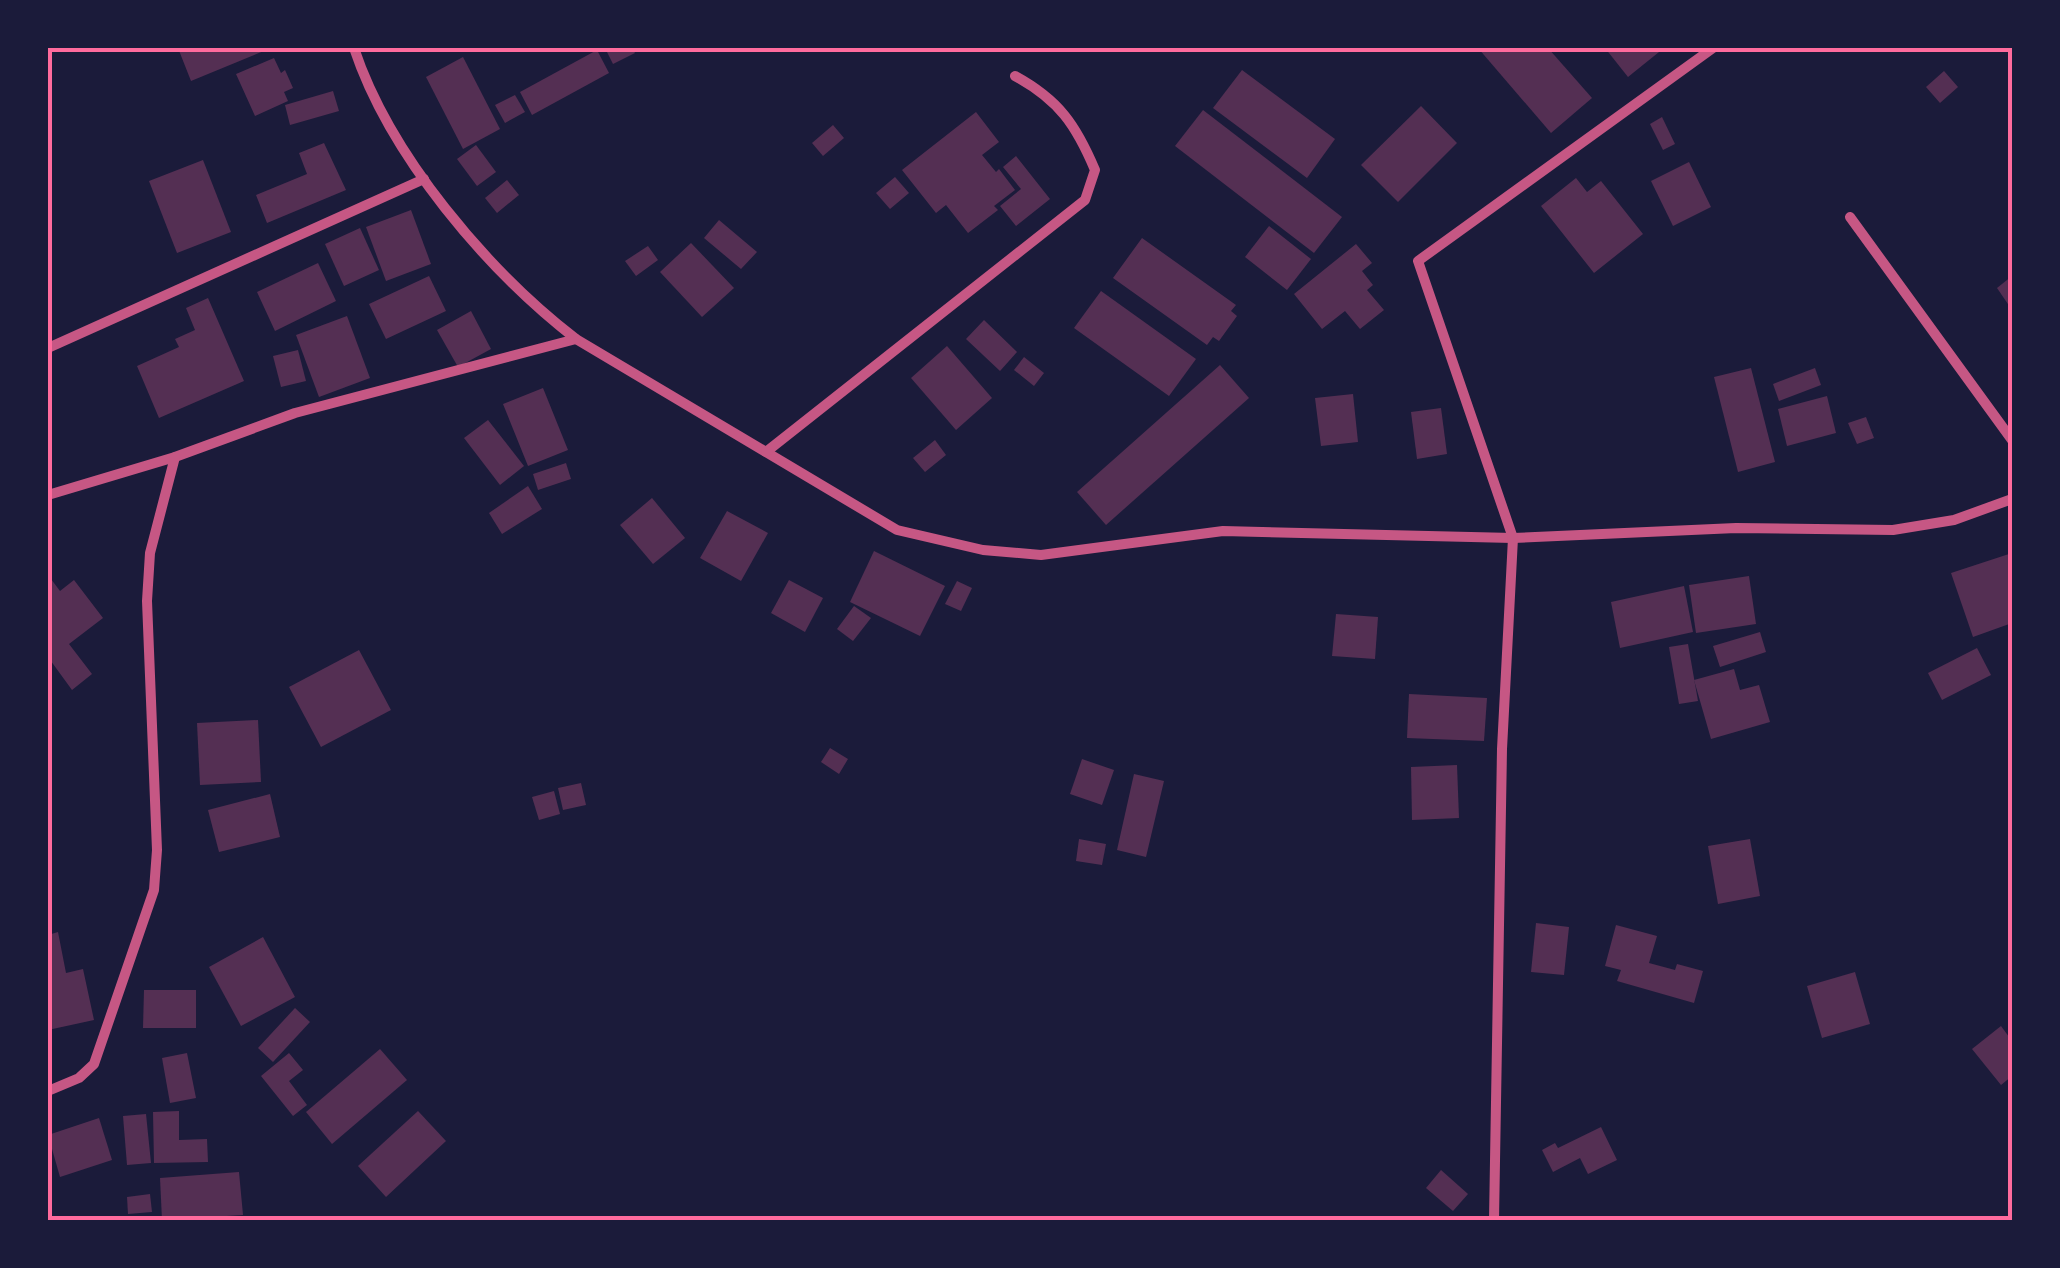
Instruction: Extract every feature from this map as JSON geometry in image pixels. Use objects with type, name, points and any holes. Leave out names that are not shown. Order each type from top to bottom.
[{"type":"street","points":[[354,48],[393,129],[424,179],[496,266],[542,312],[576,339],[897,530],[983,550],[1041,555],[1223,531],[1513,538],[1736,528],[1893,530],[1954,520],[2012,498]]},
{"type":"street","points":[[1494,1220],[1502,749],[1513,538],[1418,261],[1713,48]]},
{"type":"street","points":[[766,452],[1085,200],[1096,170],[1078,129],[1043,91],[1015,76]]},
{"type":"street","points":[[48,348],[424,179]]},
{"type":"street","points":[[1850,217],[2012,440]]},
{"type":"street","points":[[48,494],[174,457],[295,413],[576,339]]},
{"type":"street","points":[[48,1091],[79,1078],[94,1064],[154,890],[157,850],[148,602],[150,553],[174,457]]},
{"type":"building","points":[[178,48],[271,48],[191,81]]},
{"type":"building","points":[[605,48],[632,48],[635,53],[613,64]]},
{"type":"building","points":[[1478,48],[1548,48],[1592,98],[1551,133]]},
{"type":"building","points":[[1605,48],[1664,48],[1628,77]]},
{"type":"building","points":[[597,50],[609,73],[532,115],[520,92]]},
{"type":"building","points":[[463,57],[500,129],[463,149],[426,77]]},
{"type":"building","points":[[274,58],[293,88],[284,92],[288,101],[255,116],[236,74]]},
{"type":"building","points":[[1242,70],[1335,139],[1307,178],[1213,108]]},
{"type":"building","points":[[1944,71],[1958,87],[1940,103],[1926,87]]},
{"type":"building","points":[[333,91],[339,111],[290,125],[285,105]]},
{"type":"building","points":[[515,95],[525,112],[505,123],[495,105]]},
{"type":"building","points":[[1421,106],[1457,143],[1398,202],[1361,165]]},
{"type":"building","points":[[1203,110],[1342,217],[1314,253],[1175,146]]},
{"type":"building","points":[[976,112],[999,142],[982,155],[1015,190],[994,206],[998,210],[968,233],[946,205],[936,213],[902,170]]},
{"type":"building","points":[[1662,117],[1675,144],[1663,150],[1650,124]]},
{"type":"building","points":[[833,125],[844,138],[823,156],[812,143]]},
{"type":"building","points":[[324,143],[346,190],[267,223],[256,195],[307,174],[299,153]]},
{"type":"building","points":[[476,145],[496,172],[477,186],[457,159]]},
{"type":"building","points":[[1016,156],[1050,199],[1016,226],[1000,206],[1021,189],[1003,167]]},
{"type":"building","points":[[203,160],[231,232],[177,253],[149,181]]},
{"type":"building","points":[[1689,162],[1711,207],[1673,226],[1651,181]]},
{"type":"building","points":[[895,177],[909,193],[890,209],[876,193]]},
{"type":"building","points":[[1576,178],[1587,192],[1601,181],[1643,234],[1594,273],[1541,206]]},
{"type":"building","points":[[507,180],[519,195],[497,213],[485,198]]},
{"type":"building","points":[[411,210],[431,264],[386,281],[366,227]]},
{"type":"building","points":[[719,220],[757,252],[741,269],[704,238]]},
{"type":"building","points":[[1269,226],[1311,259],[1287,290],[1245,257]]},
{"type":"building","points":[[360,228],[379,270],[344,286],[325,244]]},
{"type":"building","points":[[1142,238],[1236,305],[1231,311],[1237,316],[1219,341],[1213,337],[1207,345],[1113,278]]},
{"type":"building","points":[[691,243],[734,288],[702,317],[660,272]]},
{"type":"building","points":[[1356,244],[1372,263],[1362,271],[1373,285],[1367,290],[1384,310],[1360,329],[1345,311],[1322,329],[1294,294]]},
{"type":"building","points":[[648,246],[658,260],[636,276],[625,261]]},
{"type":"building","points":[[318,263],[336,301],[275,331],[257,292]]},
{"type":"building","points":[[429,276],[446,311],[386,339],[369,304]]},
{"type":"building","points":[[2012,276],[2012,310],[1997,288]]},
{"type":"building","points":[[1101,291],[1196,359],[1169,396],[1074,328]]},
{"type":"building","points":[[208,298],[244,381],[159,418],[137,366],[179,347],[175,339],[195,330],[186,308]]},
{"type":"building","points":[[471,311],[491,349],[458,367],[437,330]]},
{"type":"building","points":[[347,316],[370,378],[319,397],[296,335]]},
{"type":"building","points":[[984,320],[1017,352],[1000,371],[966,339]]},
{"type":"building","points":[[947,346],[992,398],[956,430],[911,378]]},
{"type":"building","points":[[298,350],[306,381],[281,387],[273,356]]},
{"type":"building","points":[[1024,357],[1044,373],[1034,386],[1014,370]]},
{"type":"building","points":[[1220,365],[1249,398],[1106,525],[1077,492]]},
{"type":"building","points":[[1751,368],[1775,462],[1738,472],[1714,377]]},
{"type":"building","points":[[1815,368],[1821,385],[1779,401],[1773,384]]},
{"type":"building","points":[[543,388],[568,450],[528,466],[503,404]]},
{"type":"building","points":[[1353,394],[1358,442],[1321,446],[1315,398]]},
{"type":"building","points":[[1827,396],[1836,433],[1787,446],[1778,409]]},
{"type":"building","points":[[1441,408],[1447,454],[1417,459],[1411,412]]},
{"type":"building","points":[[1866,417],[1874,438],[1857,444],[1848,423]]},
{"type":"building","points":[[488,420],[524,466],[500,485],[464,438]]},
{"type":"building","points":[[935,440],[946,455],[925,472],[913,458]]},
{"type":"building","points":[[566,463],[571,479],[538,490],[533,474]]},
{"type":"building","points":[[528,486],[542,509],[502,534],[489,513]]},
{"type":"building","points":[[652,498],[685,538],[653,564],[620,525]]},
{"type":"building","points":[[727,511],[768,533],[741,581],[700,558]]},
{"type":"building","points":[[874,551],[945,586],[920,636],[850,602]]},
{"type":"building","points":[[2012,553],[2012,589],[2008,591],[2012,623],[1973,637],[1951,573]]},
{"type":"building","points":[[48,575],[60,591],[74,580],[103,618],[69,644],[92,674],[72,690],[48,657]]},
{"type":"building","points":[[1749,576],[1756,624],[1696,633],[1689,585]]},
{"type":"building","points":[[789,580],[823,598],[805,632],[771,613]]},
{"type":"building","points":[[957,581],[972,588],[961,611],[945,604]]},
{"type":"building","points":[[1684,586],[1693,632],[1620,648],[1611,602]]},
{"type":"building","points":[[854,606],[871,618],[853,641],[837,629]]},
{"type":"building","points":[[1336,614],[1378,617],[1375,659],[1332,656]]},
{"type":"building","points":[[1760,632],[1766,652],[1720,667],[1713,646]]},
{"type":"building","points":[[1688,644],[1698,701],[1679,704],[1669,647]]},
{"type":"building","points":[[1977,648],[1991,675],[1942,700],[1928,673]]},
{"type":"building","points":[[359,650],[391,710],[321,747],[289,687]]},
{"type":"building","points":[[1734,669],[1740,690],[1759,685],[1770,722],[1711,739],[1694,680]]},
{"type":"building","points":[[1409,694],[1487,698],[1484,741],[1407,738]]},
{"type":"building","points":[[258,720],[261,782],[200,785],[197,723]]},
{"type":"building","points":[[830,748],[848,759],[839,774],[821,762]]},
{"type":"building","points":[[1082,759],[1114,770],[1102,805],[1070,794]]},
{"type":"building","points":[[1457,765],[1459,818],[1412,820],[1411,767]]},
{"type":"building","points":[[1134,774],[1164,781],[1146,857],[1117,850]]},
{"type":"building","points":[[581,783],[586,805],[563,810],[558,788]]},
{"type":"building","points":[[554,791],[560,814],[539,820],[532,797]]},
{"type":"building","points":[[270,794],[280,837],[219,852],[208,810]]},
{"type":"building","points":[[1079,839],[1106,844],[1102,865],[1076,861]]},
{"type":"building","points":[[1750,839],[1760,896],[1718,904],[1708,846]]},
{"type":"building","points":[[1536,923],[1569,927],[1564,975],[1531,972]]},
{"type":"building","points":[[1616,925],[1657,936],[1649,963],[1675,970],[1677,964],[1703,971],[1694,1003],[1617,981],[1621,970],[1605,966]]},
{"type":"building","points":[[58,932],[66,973],[83,969],[94,1020],[48,1030],[48,935]]},
{"type":"building","points":[[263,937],[295,997],[241,1026],[209,967]]},
{"type":"building","points":[[1855,972],[1870,1024],[1822,1038],[1807,986]]},
{"type":"building","points":[[144,990],[196,990],[196,1028],[143,1028]]},
{"type":"building","points":[[295,1008],[310,1022],[273,1062],[258,1048]]},
{"type":"building","points":[[2001,1026],[2012,1041],[2012,1076],[2001,1085],[1972,1049]]},
{"type":"building","points":[[380,1049],[407,1080],[332,1144],[306,1112]]},
{"type":"building","points":[[187,1053],[196,1098],[170,1103],[162,1058]]},
{"type":"building","points":[[289,1053],[303,1070],[289,1081],[307,1105],[293,1116],[261,1076]]},
{"type":"building","points":[[179,1111],[179,1140],[207,1139],[208,1162],[154,1163],[153,1112]]},
{"type":"building","points":[[418,1111],[446,1141],[386,1197],[358,1166]]},
{"type":"building","points":[[146,1114],[151,1163],[127,1165],[123,1116]]},
{"type":"building","points":[[99,1118],[112,1160],[60,1177],[48,1135]]},
{"type":"building","points":[[1601,1127],[1617,1160],[1588,1174],[1580,1158],[1553,1172],[1542,1150],[1555,1143],[1558,1148]]},
{"type":"building","points":[[1441,1170],[1468,1194],[1453,1211],[1426,1188]]},
{"type":"building","points":[[239,1172],[243,1215],[162,1220],[160,1178]]},
{"type":"building","points":[[150,1194],[152,1212],[128,1214],[127,1197]]}]
